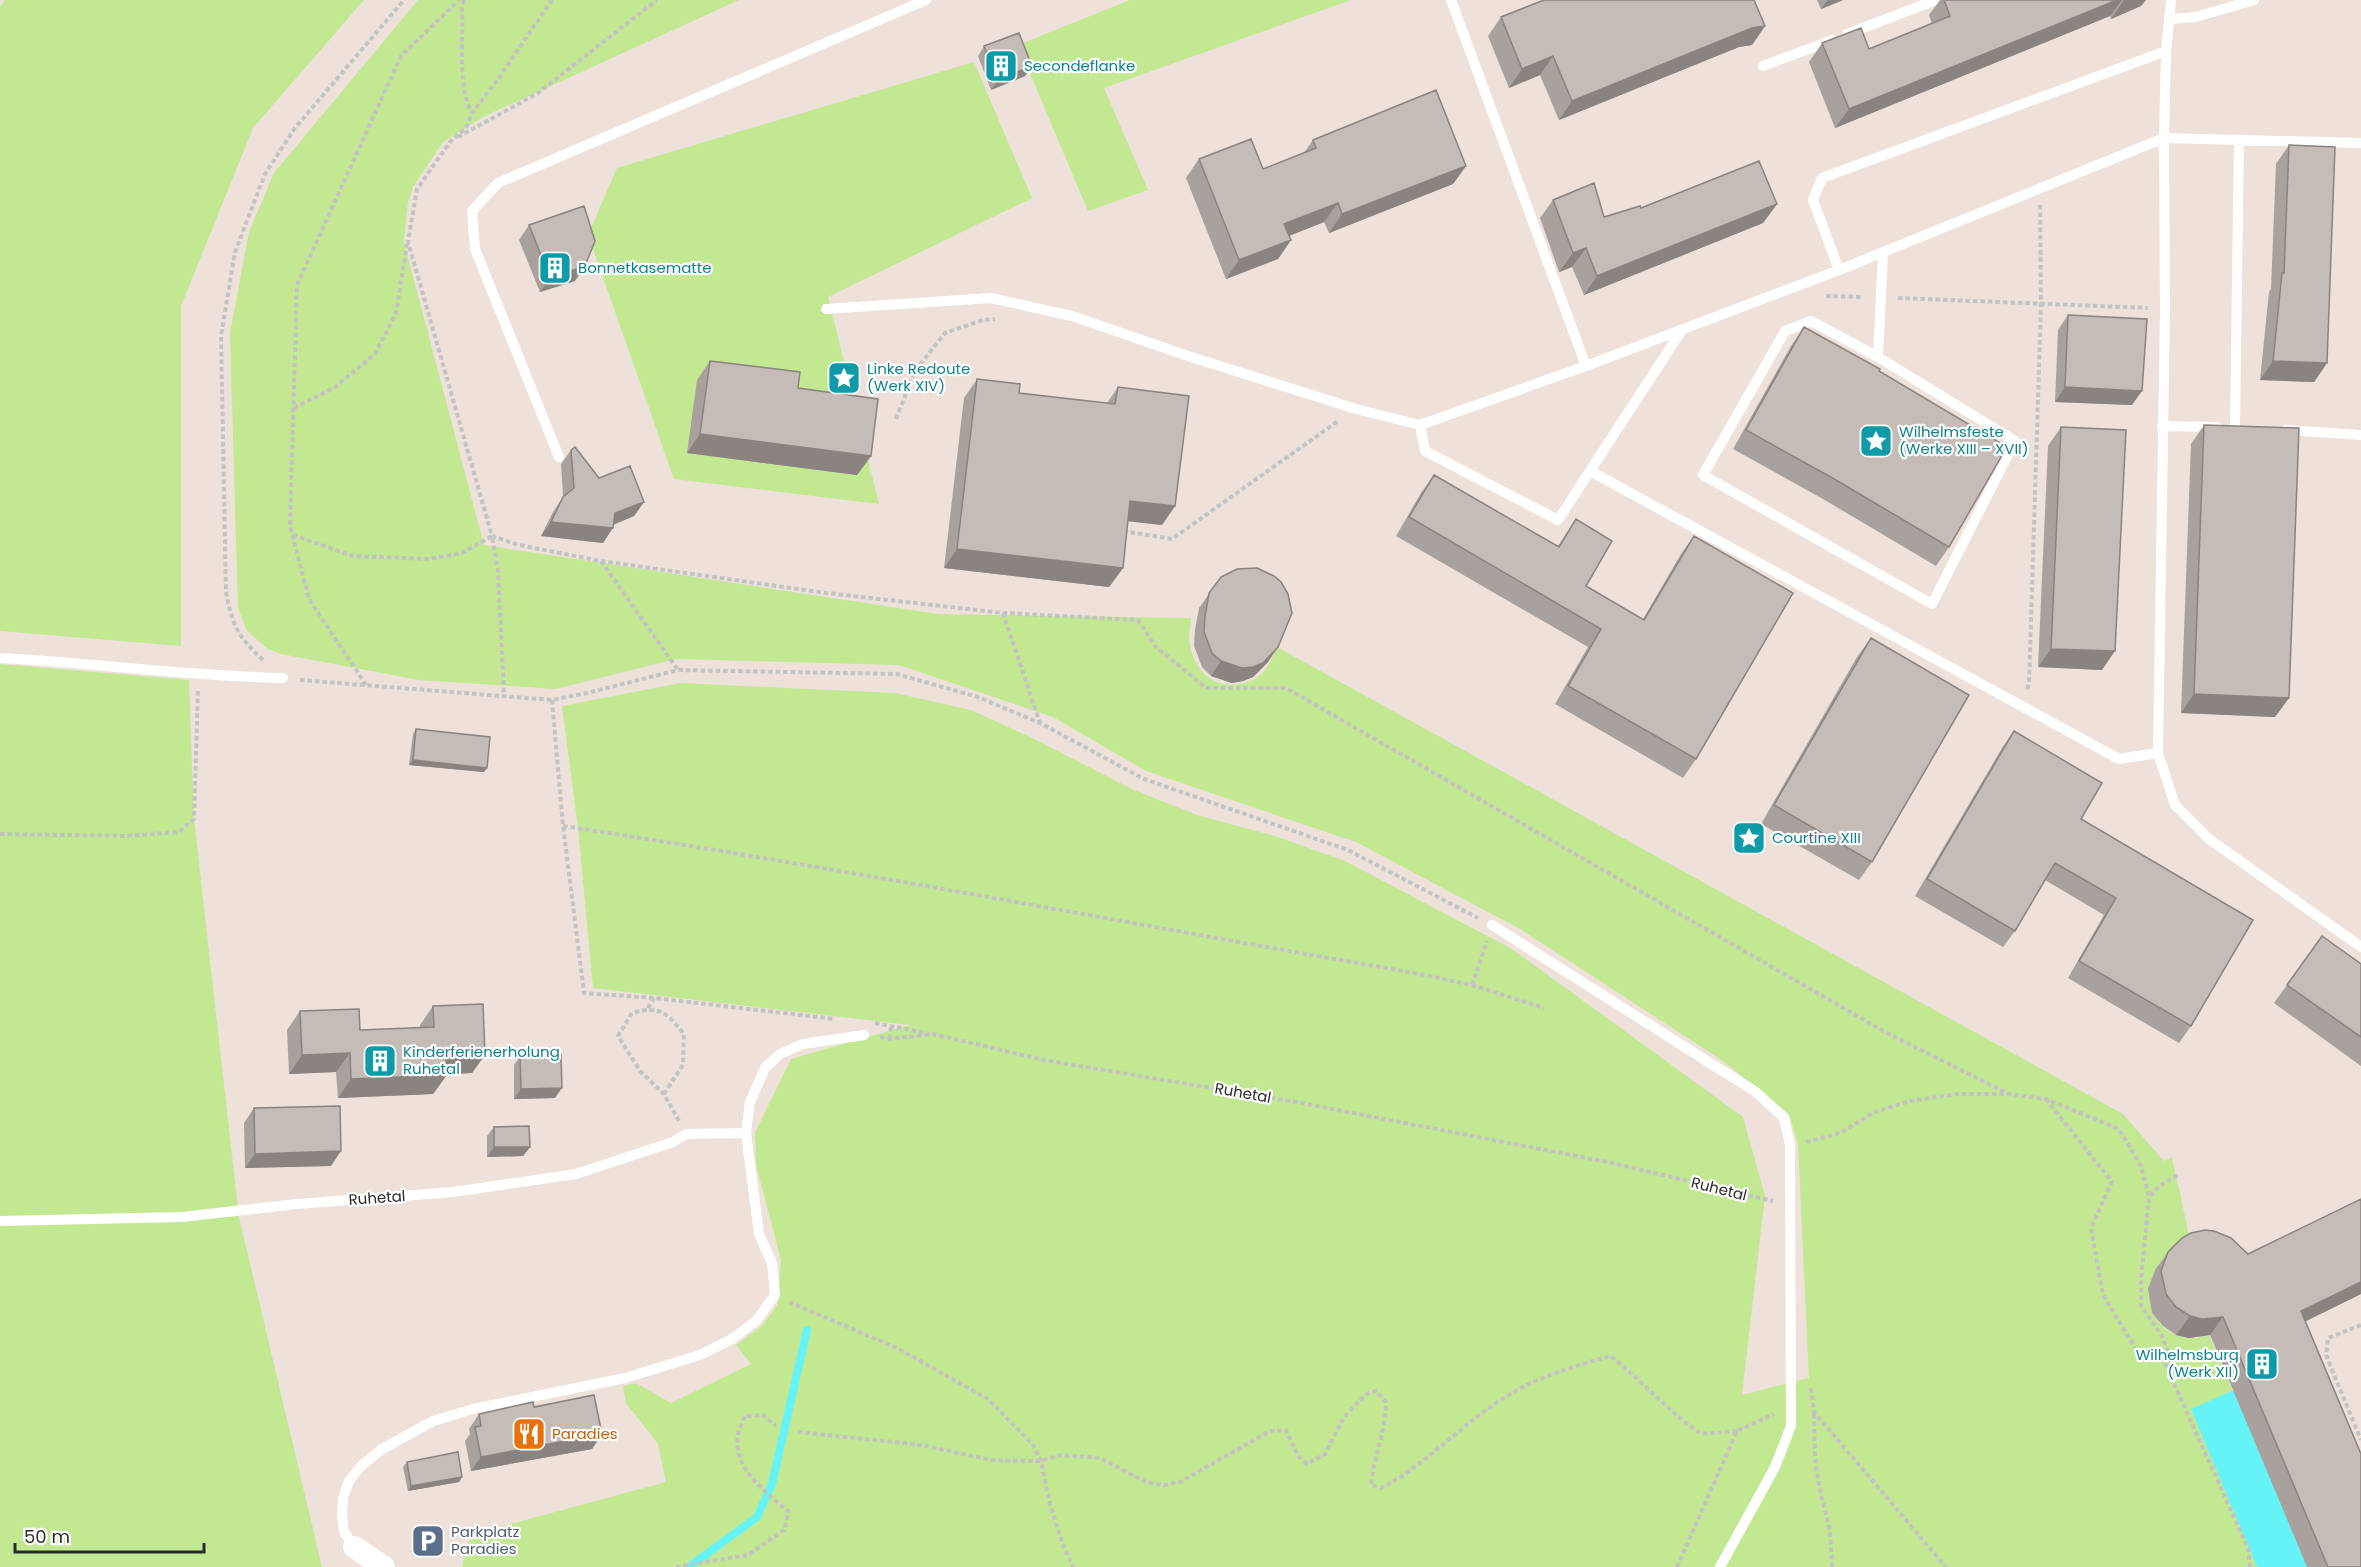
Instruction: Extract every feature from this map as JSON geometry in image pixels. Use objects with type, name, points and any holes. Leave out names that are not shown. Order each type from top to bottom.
[{"type":"street","points":[[354,1547],[384,1567]]},
{"type":"lane","points":[[559,458],[475,249],[472,211],[498,183],[926,0]]},
{"type":"lane","points":[[1451,0],[1586,366]]},
{"type":"lane","points":[[1763,66],[1936,0]]},
{"type":"lane","points":[[2171,0],[2166,51],[2164,138],[2165,309],[2158,753],[2175,805],[2208,839],[2361,947]]},
{"type":"lane","points":[[2170,19],[2196,16],[2254,0]]},
{"type":"lane","points":[[1839,270],[1813,200],[1822,177],[2166,51]]},
{"type":"lane","points":[[826,309],[991,298],[1072,315],[1185,355],[1356,409],[1419,424],[1683,330],[1883,253],[2164,138],[2361,143]]},
{"type":"lane","points":[[2162,426],[2241,428],[2239,141]]},
{"type":"lane","points":[[1878,357],[1883,253]]},
{"type":"lane","points":[[1811,321],[1878,357],[2015,441],[1932,604],[1703,475],[1785,331],[1811,321]]},
{"type":"lane","points":[[1419,424],[1425,450],[1558,520],[1683,330]]},
{"type":"lane","points":[[2269,429],[2361,435]]},
{"type":"lane","points":[[1590,471],[2119,759],[2158,753]]},
{"type":"lane","points":[[0,658],[82,662],[198,675],[283,678]]},
{"type":"lane","points":[[1492,925],[1756,1092],[1784,1118],[1790,1145],[1791,1426],[1775,1467],[1720,1567]]},
{"type":"lane","points":[[354,1547],[344,1532],[343,1498],[350,1481],[361,1466],[382,1449],[433,1421],[472,1408],[625,1378],[700,1355],[732,1340],[756,1321],[775,1295],[772,1263],[759,1234],[746,1133],[755,1085],[765,1068],[780,1054],[803,1044],[864,1035]]},
{"type":"lane","name":"Ruhetal","points":[[0,1221],[182,1217],[297,1204],[453,1192],[576,1174],[673,1142],[686,1134],[746,1133]]},
{"type":"path","points":[[404,0],[295,128],[265,174],[235,252],[226,295],[221,336],[226,591],[229,613],[237,632],[250,648],[283,678],[552,700],[678,670],[897,674],[978,697],[1040,723],[1144,779],[1348,850],[1492,925]]},
{"type":"path","points":[[366,686],[309,599],[290,526],[297,285],[401,56],[459,0]]},
{"type":"path","points":[[464,0],[462,74],[465,102],[472,113]]},
{"type":"path","points":[[450,142],[538,93],[657,0]]},
{"type":"path","points":[[2020,706],[2029,684],[2041,304],[2040,190]]},
{"type":"path","points":[[293,408],[334,388],[375,354],[396,313],[408,242]]},
{"type":"path","points":[[1823,296],[2165,309]]},
{"type":"path","points":[[896,418],[915,371],[945,333],[983,320],[1005,318]]},
{"type":"path","points":[[1119,530],[1172,539],[1356,409]]},
{"type":"path","points":[[292,535],[353,556],[429,559],[462,553],[492,536],[498,571],[504,695]]},
{"type":"path","points":[[601,561],[826,593],[1003,613],[1138,620],[1155,646],[1206,688],[1286,688],[1887,1033],[2008,1094]]},
{"type":"path","points":[[1003,613],[1040,723]]},
{"type":"path","points":[[0,834],[125,836],[179,832],[194,819],[198,675]]},
{"type":"path","points":[[552,700],[563,826],[584,993],[654,998],[846,1020]]},
{"type":"path","points":[[563,826],[750,854],[1415,973],[1472,985],[1544,1008]]},
{"type":"path","points":[[1472,985],[1481,958]]},
{"type":"path","points":[[648,1008],[654,998]]},
{"type":"path","points":[[664,1094],[683,1065],[684,1034],[667,1014],[648,1008],[632,1013],[618,1036],[640,1071],[664,1094],[686,1134]]},
{"type":"path","points":[[868,1023],[891,1025],[933,1034]]},
{"type":"path","points":[[890,1039],[891,1025]]},
{"type":"path","name":"Ruhetal","points":[[864,1035],[890,1039],[933,1034],[1044,1060],[1296,1102],[1608,1162],[1762,1200],[1778,1202],[1791,1198]]},
{"type":"path","points":[[1790,1145],[1840,1133],[1875,1112],[1910,1101],[1958,1094],[2008,1094],[2046,1099],[2119,1129],[2140,1166],[2149,1197],[2142,1251],[2141,1306],[2162,1334],[2171,1359]]},
{"type":"path","points":[[2046,1099],[2112,1182],[2091,1228],[2103,1294],[2136,1349],[2148,1358],[2163,1359],[2248,1548],[2250,1567]]},
{"type":"path","points":[[2149,1197],[2159,1186],[2180,1174]]},
{"type":"path","points":[[775,1295],[897,1348],[988,1399],[1033,1445],[1041,1461],[1050,1504],[1064,1548],[1074,1567]]},
{"type":"path","points":[[2361,1325],[2328,1338],[2326,1355],[2361,1440]]},
{"type":"path","points":[[798,1432],[922,1445],[991,1460],[1041,1461],[1061,1455],[1100,1458],[1146,1482],[1164,1485],[1180,1482],[1270,1431],[1286,1430],[1298,1455],[1307,1464],[1325,1454],[1344,1417],[1365,1394],[1376,1391],[1386,1402],[1386,1422],[1373,1467],[1371,1485],[1381,1488],[1406,1476],[1504,1397],[1568,1367],[1611,1356],[1641,1380],[1673,1414],[1701,1434],[1737,1431],[1790,1407],[1810,1384],[1814,1412],[1816,1467],[1830,1531],[1832,1567]]},
{"type":"path","points":[[1814,1412],[1946,1567]]},
{"type":"path","points":[[676,1567],[748,1555],[784,1530],[789,1512],[760,1487],[741,1464],[738,1434],[745,1416],[763,1415],[776,1426]]},
{"type":"path","points":[[1677,1567],[1737,1431]]},
{"type":"green space","points":[[5,0],[364,0],[253,128],[181,306],[181,646],[0,631],[0,7]]},
{"type":"green space","points":[[418,0],[739,0],[485,116],[443,142],[413,187],[408,202],[404,242],[484,545],[938,614],[1191,618],[1189,643],[1196,663],[1207,676],[1222,684],[1245,683],[1258,677],[1268,666],[1277,647],[2123,1114],[2164,1161],[2172,1157],[2192,1249],[2155,1270],[2150,1299],[2153,1312],[2169,1331],[2180,1336],[2194,1338],[2209,1335],[2307,1567],[462,1567],[470,1535],[666,1482],[658,1444],[626,1403],[623,1386],[636,1383],[671,1403],[751,1364],[736,1345],[762,1326],[778,1304],[781,1260],[756,1165],[755,1133],[791,1059],[910,1025],[593,988],[578,828],[562,706],[680,683],[895,693],[971,710],[1134,790],[1197,815],[1275,836],[1345,861],[1512,949],[1743,1117],[1765,1196],[1742,1395],[1809,1378],[1798,1145],[1789,1114],[1723,1061],[1520,929],[1356,842],[1146,771],[1053,717],[899,665],[676,659],[556,689],[419,680],[281,654],[268,649],[247,631],[238,608],[230,333],[249,232],[274,173]]},
{"type":"green space","points":[[1130,0],[1351,0],[1104,88],[1148,190],[1088,211],[1018,45]]},
{"type":"green space","points":[[974,62],[1032,198],[828,297],[879,504],[674,479],[588,235],[617,168]]},
{"type":"green space","points":[[0,664],[189,680],[194,819],[239,1217],[322,1567],[0,1567]]},
{"type":"water","points":[[2234,1390],[2308,1567],[2257,1567],[2191,1409]]},
{"type":"building","points":[[1544,0],[1754,0],[1765,26],[1752,28],[1572,101],[1553,56],[1522,69],[1501,17]]},
{"type":"building","points":[[1944,0],[2117,0],[1849,109],[1822,43],[1861,28],[1869,49],[1950,16]]},
{"type":"building","name":"Secondeflanke","points":[[1019,33],[1032,66],[998,80],[984,46]]},
{"type":"building","points":[[1436,90],[1466,166],[1342,214],[1338,203],[1284,224],[1291,240],[1239,260],[1199,159],[1251,139],[1263,169],[1316,148],[1313,140]]},
{"type":"building","points":[[2289,145],[2335,147],[2327,363],[2273,361],[2282,273],[2284,273]]},
{"type":"building","points":[[1759,161],[1777,204],[1597,276],[1586,248],[1573,253],[1553,200],[1594,183],[1604,217],[1640,206],[1641,208]]},
{"type":"building","name":"Bonnetkasematte","points":[[584,206],[595,241],[585,266],[550,278],[529,225]]},
{"type":"building","points":[[2068,315],[2147,319],[2142,391],[2065,387]]},
{"type":"building","points":[[1804,327],[1880,369],[1879,371],[2007,447],[1949,547],[1746,430]]},
{"type":"building","points":[[710,361],[800,372],[798,388],[878,399],[871,456],[700,434]]},
{"type":"building","points":[[977,379],[1020,384],[1019,393],[1115,404],[1118,387],[1189,396],[1175,506],[1130,501],[1123,568],[957,549]]},
{"type":"building","points":[[2204,425],[2299,428],[2289,698],[2194,694]]},
{"type":"building","points":[[2061,427],[2126,430],[2115,651],[2051,649]]},
{"type":"building","points":[[575,447],[599,478],[630,466],[644,502],[615,513],[613,528],[551,522],[563,497],[574,488],[571,450]]},
{"type":"building","points":[[1434,475],[1559,547],[1576,519],[1612,541],[1586,586],[1644,620],[1694,536],[1793,593],[1696,759],[1568,686],[1601,629],[1409,517]]},
{"type":"building","points":[[1257,568],[1281,582],[1288,594],[1292,613],[1278,647],[1263,663],[1242,668],[1221,661],[1212,653],[1204,632],[1205,616],[1209,593],[1221,577],[1237,569]]},
{"type":"building","points":[[1871,638],[1969,695],[1872,862],[1774,805]]},
{"type":"building","points":[[416,729],[490,737],[487,768],[413,760]]},
{"type":"building","points":[[2014,731],[2102,783],[2081,819],[2253,920],[2191,1026],[2079,961],[2116,898],[2055,863],[2015,931],[1927,879]]},
{"type":"building","points":[[2322,936],[2361,964],[2361,1037],[2287,985]]},
{"type":"building","points":[[483,1004],[485,1055],[446,1056],[447,1075],[351,1079],[350,1053],[302,1055],[300,1011],[359,1009],[360,1030],[434,1027],[433,1006]]},
{"type":"building","points":[[561,1055],[562,1088],[521,1089],[520,1056]]},
{"type":"building","points":[[340,1106],[341,1151],[255,1154],[254,1108]]},
{"type":"building","points":[[529,1126],[530,1147],[494,1147],[494,1127]]},
{"type":"building","name":"Wilhelmsburg (Werk XII)","points":[[2361,1199],[2361,1282],[2301,1311],[2361,1454],[2361,1567],[2328,1567],[2223,1317],[2202,1319],[2190,1316],[2176,1307],[2166,1294],[2161,1271],[2168,1252],[2182,1238],[2191,1233],[2214,1231],[2231,1238],[2248,1254]]},
{"type":"building","name":"Paradies","points":[[594,1395],[602,1434],[481,1457],[475,1427],[481,1426],[479,1414],[533,1402],[534,1407]]},
{"type":"building","points":[[458,1452],[462,1477],[411,1486],[407,1462]]},
{"type":"waterway","points":[[689,1567],[757,1517],[772,1484],[807,1330]]},
{"type":"place","name":"Secondeflanke","points":[[1001,66]]},
{"type":"place","name":"Bonnetkasematte","points":[[555,268]]},
{"type":"place","name":"Linke Redoute (Werk XIV)","points":[[844,378]]},
{"type":"place","name":"Wilhelmsfeste (Werke XIII – XVII)","points":[[1876,441]]},
{"type":"place","name":"Courtine XIII","points":[[1749,838]]},
{"type":"place","name":"Kinderferienerholung Ruhetal","points":[[380,1061]]},
{"type":"place","name":"Wilhelmsburg (Werk XII)","points":[[2262,1364]]},
{"type":"place","name":"Paradies","points":[[529,1434]]},
{"type":"place","name":"Parkplatz Paradies","points":[[428,1541]]}]
